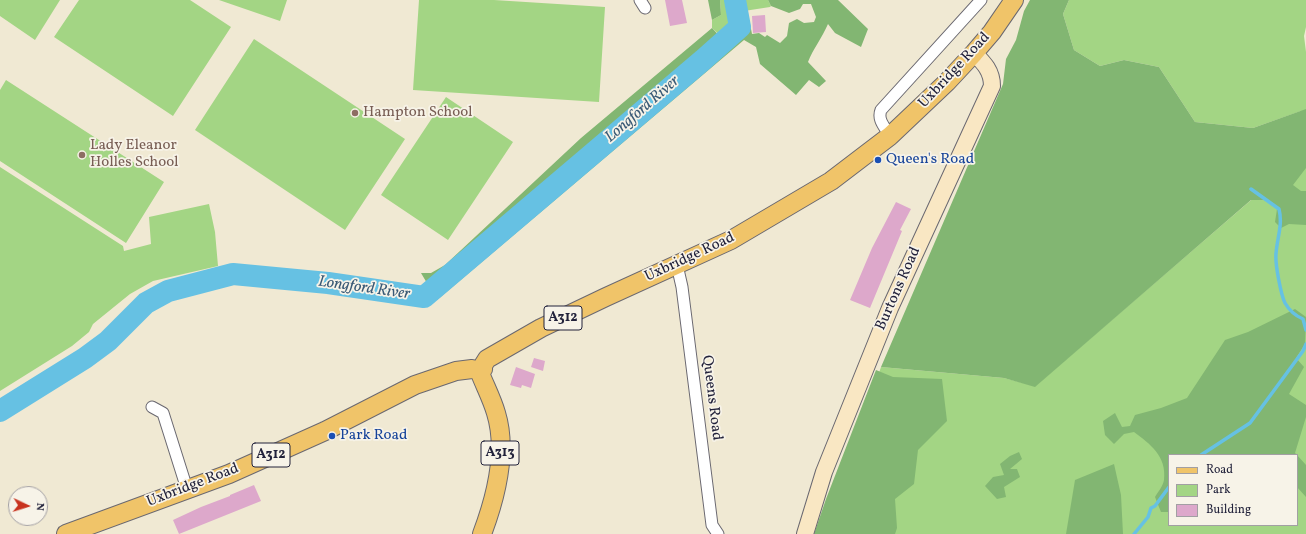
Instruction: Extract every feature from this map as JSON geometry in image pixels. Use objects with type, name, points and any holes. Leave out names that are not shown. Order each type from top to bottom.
[{"type":"main road","name":"Uxbridge Road","points":[[66,534],[229,474],[331,428],[415,385],[456,371],[478,369],[487,359],[541,328],[606,296],[731,240],[831,181],[890,136],[941,88],[974,53],[992,32],[1014,0]]},
{"type":"main road","name":"A313","points":[[478,369],[496,414],[501,446],[500,475],[482,534]]},
{"type":"street","name":"Uxbridge Road","points":[[890,136],[880,120],[879,115],[881,110],[976,2]]},
{"type":"street","name":"Burtons Road","points":[[805,534],[824,472],[890,308],[992,86],[990,72],[985,64],[974,53]]},
{"type":"street","name":"Queens Road","points":[[677,265],[682,288],[712,525],[718,534]]},
{"type":"street","points":[[152,407],[162,413],[187,489]]},
{"type":"green space","points":[[0,0],[60,0],[35,40],[0,16]]},
{"type":"green space","points":[[79,0],[190,0],[231,27],[173,116],[54,37]]},
{"type":"green space","points":[[219,0],[287,0],[280,21]]},
{"type":"green space","points":[[419,0],[494,0],[605,7],[599,102],[413,90]]},
{"type":"green space","points":[[708,0],[720,0],[721,15],[712,20]]},
{"type":"green space","points":[[720,0],[729,0],[735,25],[723,38],[712,28],[712,20],[721,15]]},
{"type":"green space","points":[[743,0],[768,0],[771,6],[744,11]]},
{"type":"green space","points":[[768,0],[838,0],[868,29],[861,47],[835,33],[828,24],[808,62],[826,81],[819,87],[809,80],[796,95],[760,64],[756,47],[744,40],[437,300],[421,273],[431,273],[445,265],[581,138],[712,28],[727,44],[744,25],[750,24],[752,34],[759,33],[765,37],[767,35],[780,43],[787,36],[789,23],[797,19],[804,23],[814,22],[816,17],[811,4],[803,4],[800,9],[789,13],[771,6]]},
{"type":"green space","points":[[1030,0],[1069,0],[1063,14],[1074,50],[1100,66],[1124,60],[1159,67],[1195,122],[1253,128],[1306,109],[1306,168],[1293,185],[1301,191],[1306,191],[1306,225],[1289,224],[1281,228],[1275,222],[1277,209],[1267,200],[1251,200],[1035,387],[1004,378],[881,367],[1003,84],[1006,59],[1016,40],[1024,11]]},
{"type":"green space","points":[[1069,0],[1306,0],[1306,27],[1304,36],[1306,52],[1306,534],[825,534],[881,367],[1004,378],[1035,386],[1264,189],[1301,111],[1253,128],[1195,122],[1159,67],[1124,60],[1100,66],[1074,50],[1063,14]]},
{"type":"green space","points":[[254,39],[405,139],[345,230],[195,130]]},
{"type":"green space","points":[[6,80],[164,182],[126,243],[0,161],[0,90]]},
{"type":"green space","points":[[446,97],[513,142],[448,240],[381,195]]},
{"type":"green space","points":[[0,167],[123,246],[124,251],[151,244],[149,217],[209,204],[215,232],[218,266],[153,281],[130,294],[93,324],[89,332],[72,346],[0,391]]},
{"type":"green space","points":[[1295,309],[1306,317],[1305,344],[1296,358],[1304,367],[1289,394],[1306,405],[1306,417],[1295,453],[1296,454],[1168,454],[1168,512],[1161,512],[1155,497],[1162,487],[1164,480],[1163,464],[1160,457],[1146,441],[1134,432],[1124,434],[1114,444],[1105,435],[1103,421],[1115,413],[1122,427],[1130,426],[1135,415],[1161,408],[1187,398],[1225,340],[1248,332]]},
{"type":"green space","points":[[876,370],[893,377],[942,379],[947,421],[918,450],[914,484],[895,499],[897,528],[895,534],[814,534],[826,499]]},
{"type":"green space","points":[[1019,452],[1022,459],[1010,469],[1017,469],[1020,477],[1004,487],[1006,497],[997,499],[985,486],[993,477],[1004,475],[1000,464],[1010,456]]},
{"type":"green space","points":[[1298,456],[1306,465],[1306,497],[1298,488]]},
{"type":"green space","points":[[1114,464],[1121,495],[1123,534],[1066,534],[1075,480]]},
{"type":"building","points":[[665,0],[682,0],[687,23],[670,26]]},
{"type":"building","points":[[765,15],[766,32],[753,33],[752,16]]},
{"type":"building","points":[[896,202],[911,209],[900,230],[902,231],[870,308],[850,300],[872,248]]},
{"type":"building","points":[[534,358],[545,361],[543,371],[531,367]]},
{"type":"building","points":[[516,367],[535,374],[531,388],[522,385],[521,388],[510,385]]},
{"type":"building","points":[[254,485],[261,501],[179,534],[173,520]]},
{"type":"waterway","name":"Longford River","points":[[0,411],[85,358],[108,341],[146,303],[168,291],[233,274],[328,283],[424,297],[740,27],[735,0]]},
{"type":"waterway","points":[[1251,189],[1279,209],[1280,226],[1276,259],[1280,287],[1285,303],[1293,312],[1303,319],[1306,330]]},
{"type":"waterway","points":[[1203,454],[1250,423],[1303,351],[1306,344]]},
{"type":"waterway","points":[[1134,534],[1148,517],[1151,508],[1155,506],[1168,488]]},
{"type":"place","name":"Hampton School","points":[[355,113]]},
{"type":"place","name":"Lady Eleanor Holles School","points":[[82,155]]},
{"type":"place","name":"Queen's Road","points":[[878,160]]},
{"type":"place","name":"Park Road","points":[[332,436]]}]
